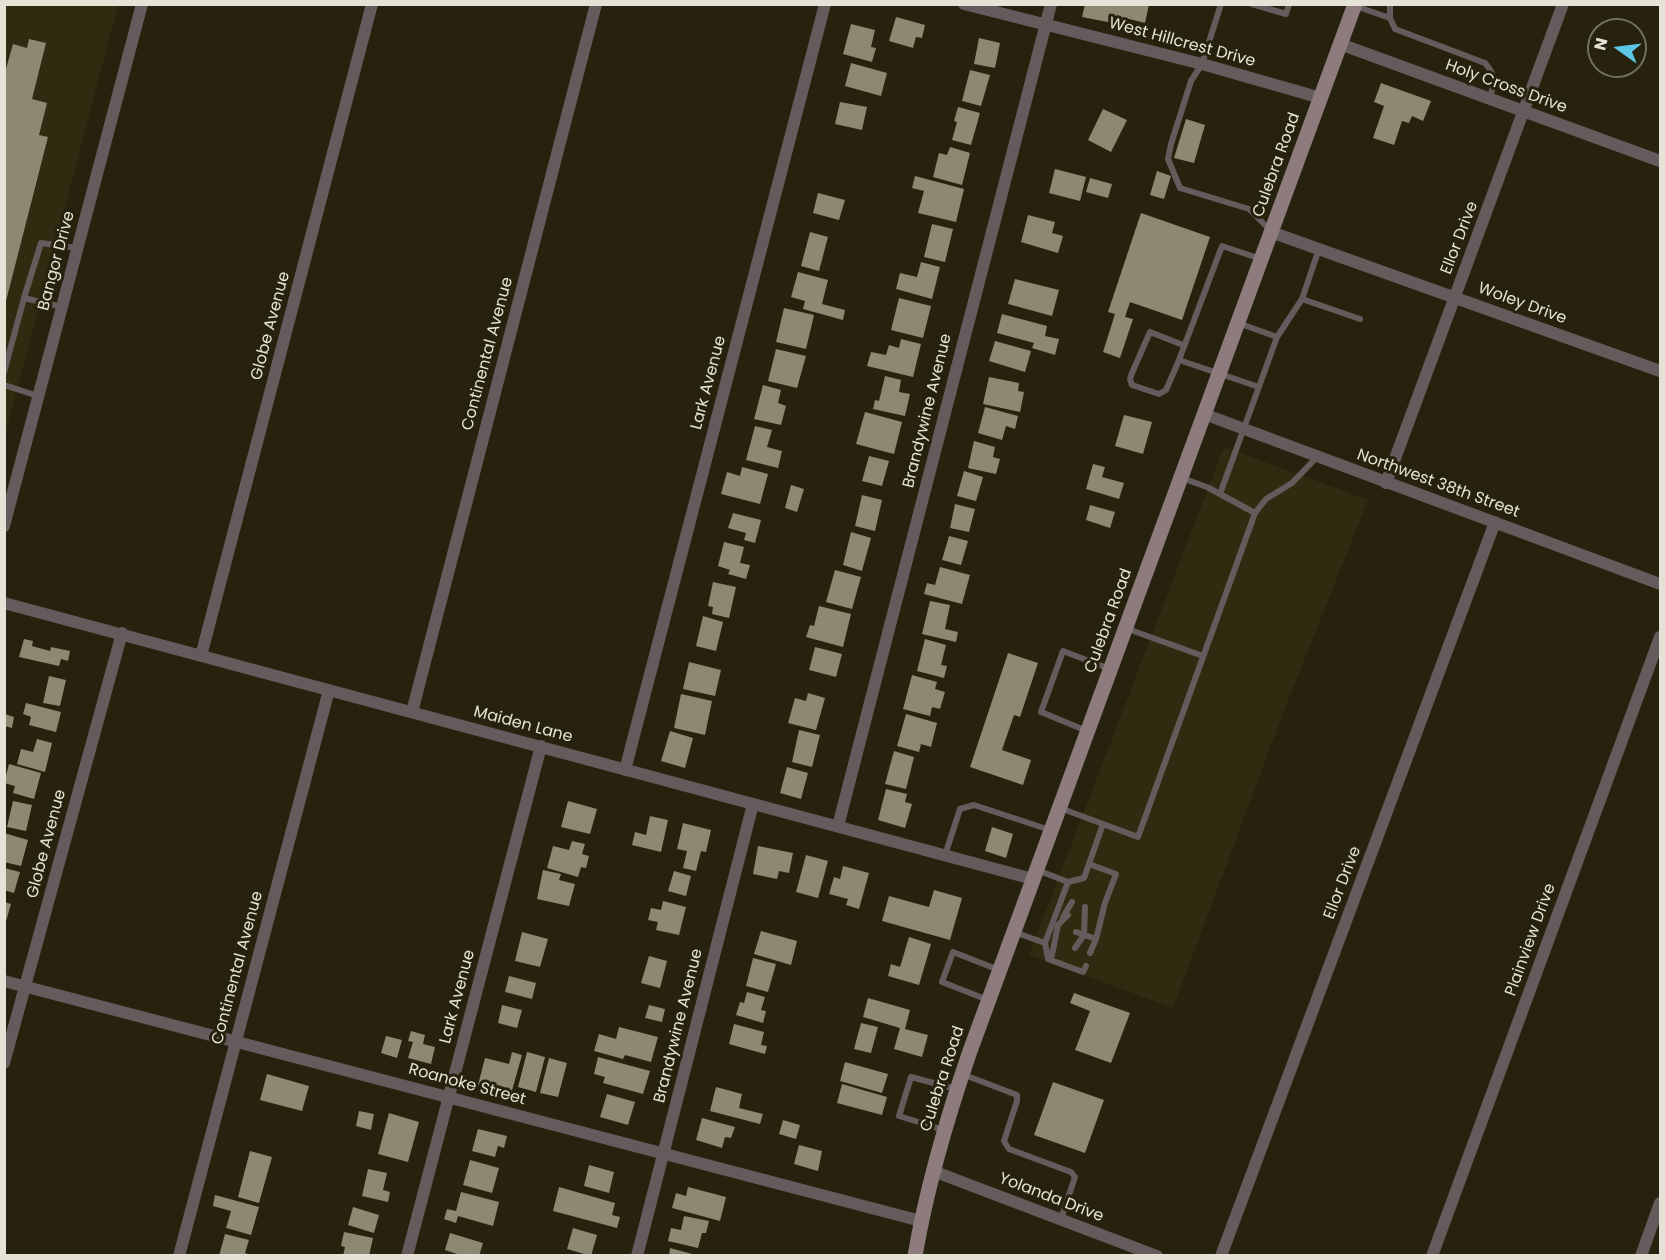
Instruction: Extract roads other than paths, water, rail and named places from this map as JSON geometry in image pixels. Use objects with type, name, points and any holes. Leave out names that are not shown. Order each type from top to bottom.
[{"type":"main road","name":"Culebra Road","points":[[915,1256],[933,1171],[962,1074],[1354,5]]},
{"type":"main road","points":[[904,1256],[917,1240]]},
{"type":"street","name":"Bangor Drive","points":[[4,526],[142,4]]},
{"type":"street","name":"Globe Avenue","points":[[201,656],[372,4]]},
{"type":"street","name":"Continental Avenue","points":[[412,712],[596,4]]},
{"type":"street","name":"Lark Avenue","points":[[625,770],[825,4]]},
{"type":"street","name":"West Hillcrest Drive","points":[[964,4],[1202,64],[1321,98]]},
{"type":"street","name":"Brandywine Avenue","points":[[838,826],[1051,4]]},
{"type":"street","name":"Ellor Drive","points":[[1386,483],[1563,4]]},
{"type":"street","name":"Holy Cross Drive","points":[[1340,44],[1660,161]]},
{"type":"street","name":"Woley Drive","points":[[1271,231],[1660,371]]},
{"type":"street","name":"Northwest 38th Street","points":[[1204,414],[1660,584]]},
{"type":"street","name":"Ellor Drive","points":[[1221,1256],[1495,522]]},
{"type":"street","name":"Maiden Lane","points":[[4,603],[945,855],[1035,874]]},
{"type":"street","name":"Globe Avenue","points":[[4,1063],[122,633]]},
{"type":"street","name":"Plainview Drive","points":[[1432,1256],[1660,637]]},
{"type":"street","name":"Continental Avenue","points":[[179,1256],[329,690]]},
{"type":"street","name":"Lark Avenue","points":[[407,1256],[541,746]]},
{"type":"street","name":"Brandywine Avenue","points":[[637,1256],[753,804]]},
{"type":"street","name":"Roanoke Street","points":[[4,981],[921,1221]]},
{"type":"street","name":"Yolanda Drive","points":[[933,1171],[1157,1256]]},
{"type":"street","points":[[1641,1256],[1660,1203]]},
{"type":"lane","points":[[1221,4],[1202,64],[1191,81],[1168,159],[1180,188],[1249,209],[1271,231]]},
{"type":"lane","points":[[1252,4],[1286,14],[1289,4]]},
{"type":"lane","points":[[1390,4],[1390,18],[1395,29],[1485,63],[1493,72],[1494,80],[1490,98]]},
{"type":"lane","points":[[1354,5],[1390,18]]},
{"type":"lane","points":[[4,372],[41,243],[78,248]]},
{"type":"lane","points":[[1183,345],[1150,332],[1132,373],[1130,379],[1132,385],[1159,394],[1166,390],[1222,246],[1261,259]]},
{"type":"lane","points":[[1220,494],[1277,337],[1302,299],[1320,249]]},
{"type":"lane","points":[[24,298],[62,307]]},
{"type":"lane","points":[[1302,299],[1360,319]]},
{"type":"lane","points":[[1237,323],[1277,337]]},
{"type":"lane","points":[[1179,360],[1259,387]]},
{"type":"lane","points":[[4,385],[39,397]]},
{"type":"lane","points":[[1059,808],[1138,837],[1255,513],[1266,500],[1292,483],[1317,457]]},
{"type":"lane","points":[[1180,477],[1220,494],[1255,513]]},
{"type":"lane","points":[[1125,628],[1203,656]]},
{"type":"lane","points":[[1087,731],[1041,712],[1064,651],[1110,669]]},
{"type":"lane","points":[[945,855],[960,809],[974,805],[1051,830]]},
{"type":"lane","points":[[1035,874],[1068,882],[1083,878],[1103,824]]},
{"type":"lane","points":[[1089,864],[1116,874],[1090,954]]},
{"type":"lane","points":[[1052,955],[1068,882]]},
{"type":"lane","points":[[1058,941],[1058,926],[1072,902]]},
{"type":"lane","points":[[1073,946],[1084,936],[1085,907]]},
{"type":"lane","points":[[1068,915],[1045,943],[1048,959],[1083,972],[1086,966]]},
{"type":"lane","points":[[1081,920],[1084,936]]},
{"type":"lane","points":[[1014,931],[1045,943]]},
{"type":"lane","points":[[1076,932],[1096,939]]},
{"type":"lane","points":[[988,1001],[942,982],[953,952],[1000,970]]},
{"type":"lane","points":[[962,1074],[1017,1095],[1004,1141],[1009,1149],[1071,1172],[1075,1177],[1061,1219]]},
{"type":"lane","points":[[944,1130],[899,1116],[911,1077],[957,1090]]}]
